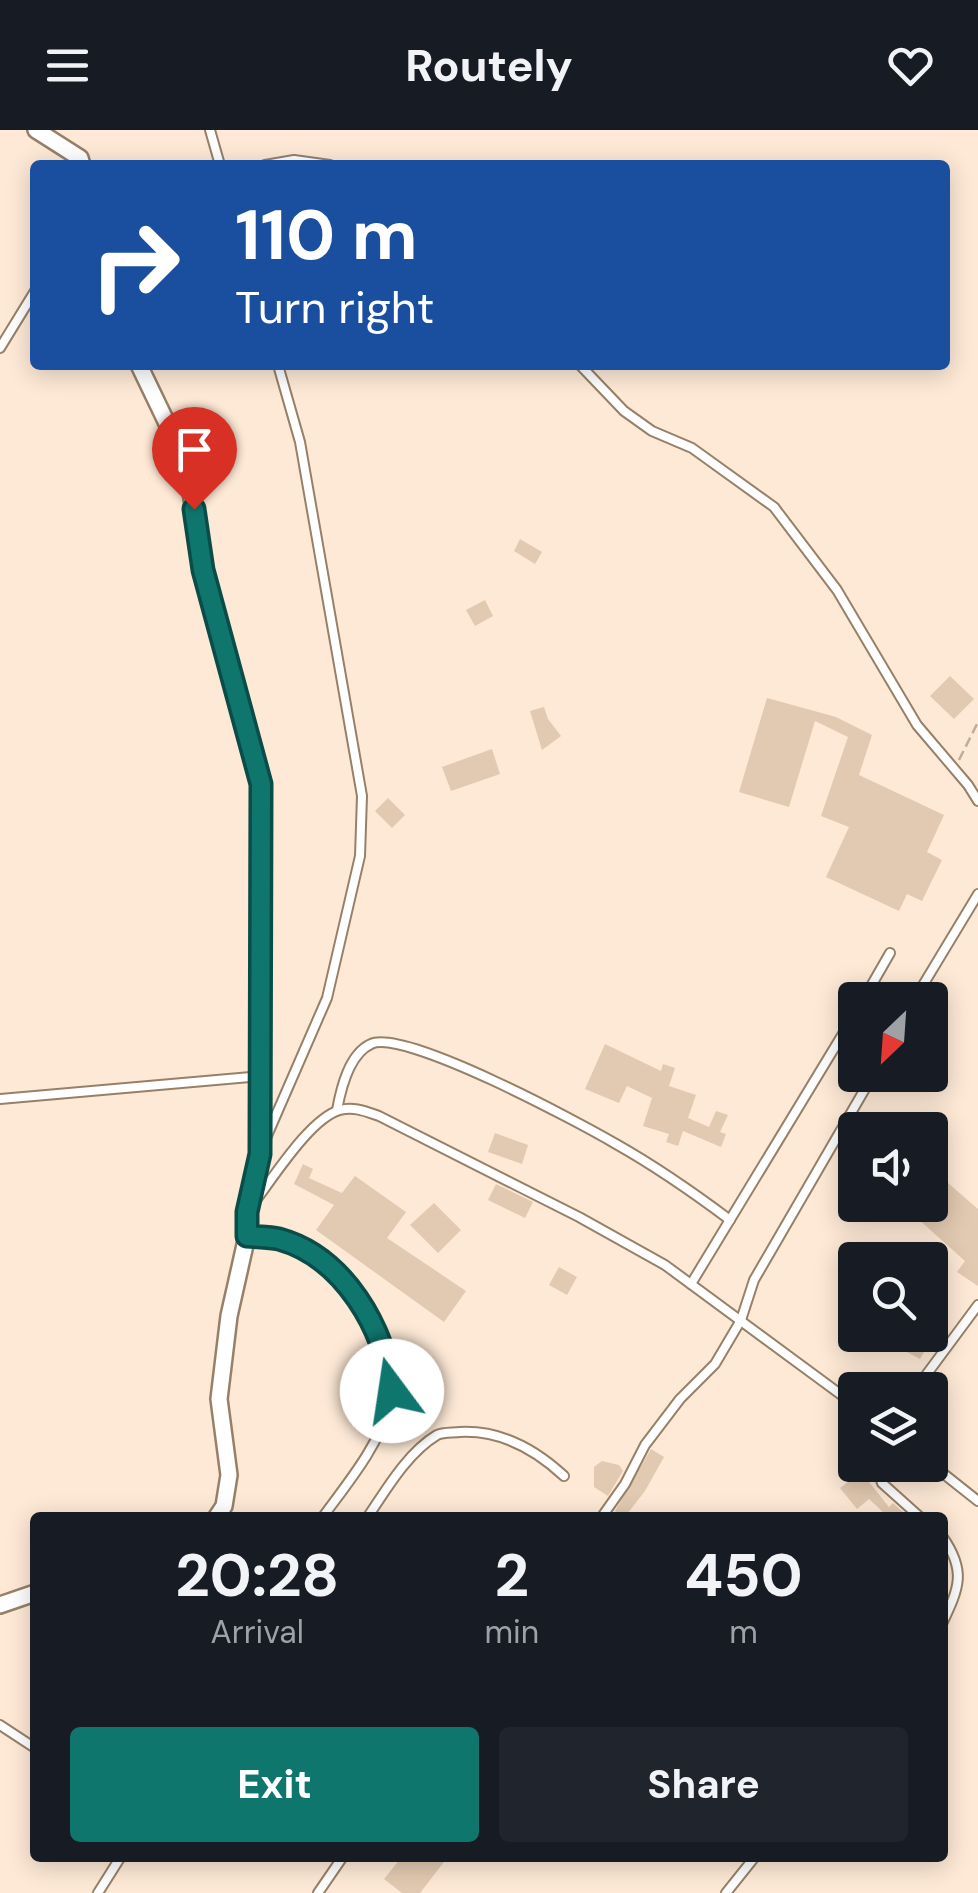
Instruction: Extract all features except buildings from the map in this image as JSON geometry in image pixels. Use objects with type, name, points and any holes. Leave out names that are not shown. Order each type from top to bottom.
[{"type":"street","points":[[36,130],[81,160]]},
{"type":"street","points":[[142,370],[189,479],[203,570],[261,784],[260,1154],[229,1316],[219,1398],[229,1475],[220,1512]]},
{"type":"street","points":[[0,1604],[30,1595]]},
{"type":"lane","points":[[210,130],[219,160]]},
{"type":"lane","points":[[0,348],[30,300]]},
{"type":"lane","points":[[260,1154],[327,998],[360,856],[362,796],[300,442],[279,370]]},
{"type":"lane","points":[[585,370],[638,421],[692,448],[774,507],[837,590],[917,725],[978,801]]},
{"type":"lane","points":[[925,982],[978,894]]},
{"type":"lane","points":[[873,982],[890,953]]},
{"type":"lane","points":[[337,1110],[347,1074],[368,1045],[381,1041],[398,1043],[466,1069],[581,1125],[730,1220]]},
{"type":"lane","points":[[691,1284],[838,1042]]},
{"type":"lane","points":[[0,1098],[261,1076]]},
{"type":"lane","points":[[605,1512],[645,1445],[680,1399],[715,1364],[741,1320],[754,1280],[863,1092]]},
{"type":"lane","points":[[247,1212],[313,1128],[337,1110],[355,1108],[380,1116],[579,1217],[664,1265],[838,1391]]},
{"type":"lane","points":[[247,1236],[280,1240],[330,1266],[366,1310],[389,1363],[392,1391],[388,1410],[368,1449],[326,1512]]},
{"type":"lane","points":[[928,1372],[978,1306]]},
{"type":"lane","points":[[371,1512],[401,1469],[439,1434],[476,1431],[516,1442],[543,1456],[564,1476]]},
{"type":"lane","points":[[948,1477],[978,1501]]},
{"type":"lane","points":[[882,1482],[914,1512]]},
{"type":"lane","points":[[948,1546],[958,1562],[959,1588],[948,1611]]},
{"type":"lane","points":[[0,1725],[30,1745]]},
{"type":"lane","points":[[98,1893],[117,1862]]},
{"type":"lane","points":[[318,1893],[339,1862]]},
{"type":"lane","points":[[726,1893],[751,1862]]},
{"type":"path","points":[[953,770],[978,722]]},
{"type":"route","points":[[194,509],[203,570],[261,784],[260,1154],[247,1212],[247,1236],[280,1240],[330,1266],[366,1310],[389,1363],[392,1391]]}]
